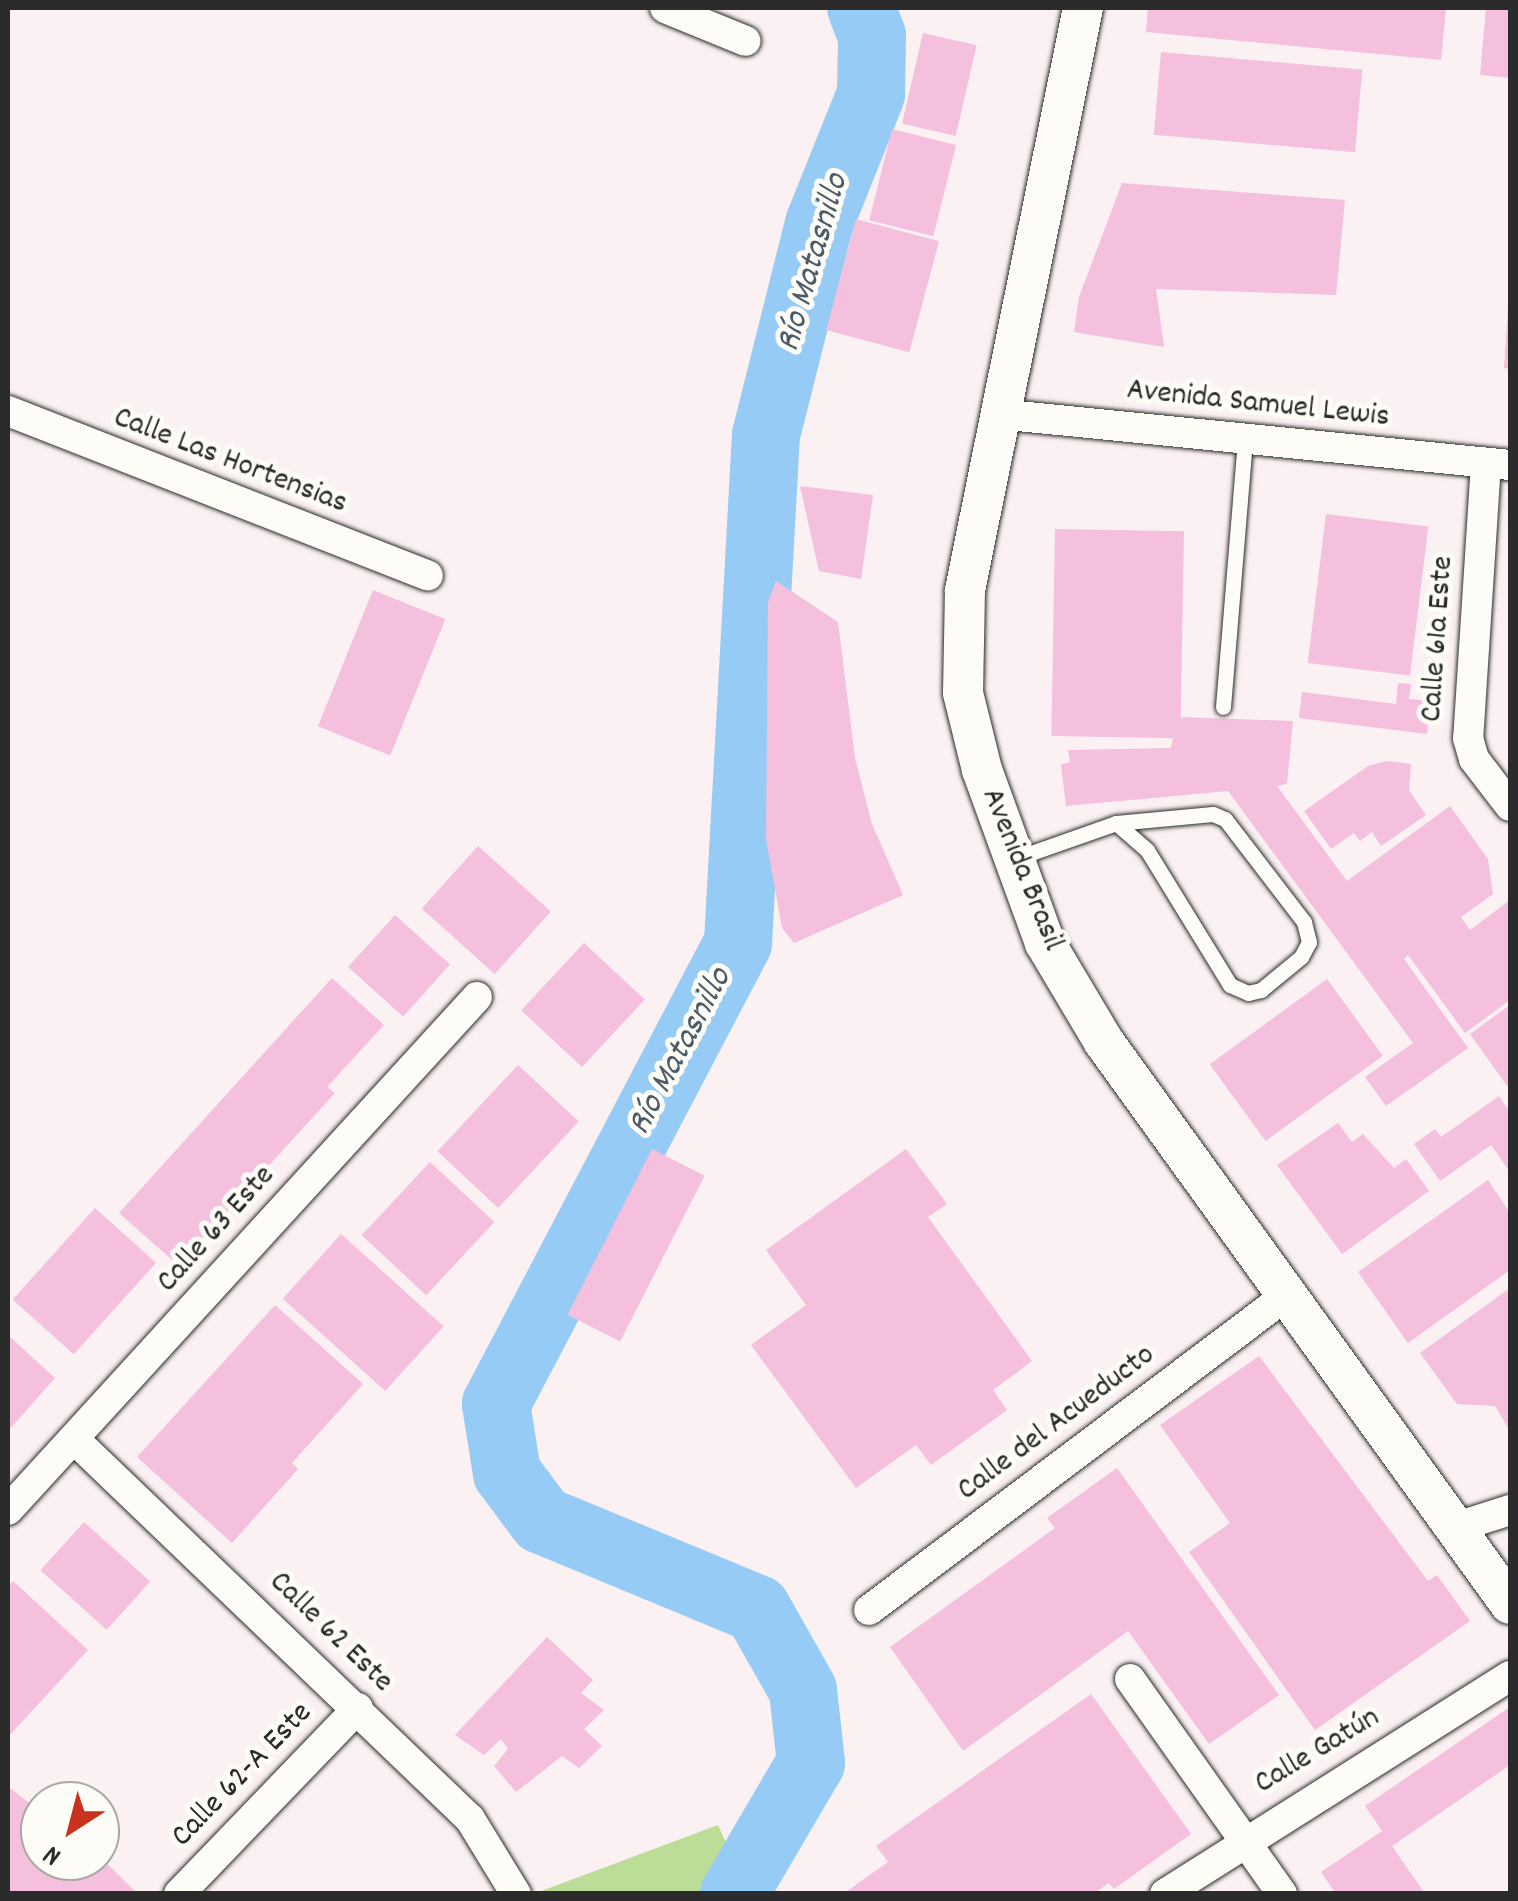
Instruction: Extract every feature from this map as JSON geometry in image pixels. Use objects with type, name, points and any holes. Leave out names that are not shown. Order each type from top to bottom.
[{"type":"main road","name":"Avenida Brasil","points":[[1083,8],[965,590],[963,693],[1011,860],[1046,943],[1104,1042],[1510,1604]]},
{"type":"street","points":[[665,8],[746,41]]},
{"type":"street","name":"Calle Las Hortensias","points":[[8,412],[428,576]]},
{"type":"street","name":"Avenida Samuel Lewis","points":[[998,414],[1498,464]]},
{"type":"street","name":"Calle 61a Este","points":[[1498,464],[1468,738],[1474,758],[1510,806]]},
{"type":"street","name":"Calle 63 Este","points":[[8,1510],[478,997]]},
{"type":"street","name":"Calle del Acueducto","points":[[869,1610],[1287,1294]]},
{"type":"street","name":"Calle 62 Este","points":[[74,1439],[470,1819],[516,1894]]},
{"type":"street","points":[[1454,1528],[1510,1510]]},
{"type":"street","name":"Calle Gatún","points":[[1165,1894],[1244,1839],[1510,1676]]},
{"type":"street","points":[[1130,1678],[1282,1894]]},
{"type":"street","name":"Calle 62-A Este","points":[[179,1894],[358,1708]]},
{"type":"lane","points":[[1223,707],[1245,438]]},
{"type":"lane","points":[[1011,860],[1116,823],[1213,814],[1225,819],[1304,922],[1309,942],[1301,957],[1261,990],[1248,993],[1230,984],[1147,850],[1116,823]]},
{"type":"green space","points":[[718,1825],[749,1893],[516,1894],[516,1887],[536,1893]]},
{"type":"building","points":[[1148,8],[1446,8],[1441,60],[1146,32]]},
{"type":"building","points":[[1486,8],[1510,8],[1510,78],[1480,75]]},
{"type":"building","points":[[923,33],[977,45],[956,136],[902,124]]},
{"type":"building","points":[[1161,52],[1362,70],[1355,152],[1154,135]]},
{"type":"building","points":[[892,129],[956,145],[933,236],[869,220]]},
{"type":"building","points":[[1122,183],[1345,200],[1336,295],[1156,289],[1164,347],[1074,332],[1079,297]]},
{"type":"building","points":[[856,219],[939,241],[909,352],[826,330]]},
{"type":"building","points":[[1510,308],[1510,369],[1504,368]]},
{"type":"building","points":[[800,486],[873,495],[861,579],[819,571]]},
{"type":"building","points":[[1326,514],[1428,527],[1410,675],[1308,663]]},
{"type":"building","points":[[1055,529],[1184,531],[1180,738],[1051,736]]},
{"type":"building","points":[[776,581],[838,622],[855,758],[872,824],[903,895],[794,943],[782,928],[766,839],[768,602]]},
{"type":"building","points":[[373,590],[445,619],[390,756],[318,726]]},
{"type":"building","points":[[1398,683],[1411,684],[1409,699],[1431,701],[1427,734],[1299,718],[1302,692],[1396,704]]},
{"type":"building","points":[[1177,717],[1293,721],[1287,784],[1277,786],[1347,881],[1450,806],[1488,859],[1493,894],[1461,917],[1470,930],[1510,900],[1510,1000],[1465,1033],[1408,955],[1404,959],[1468,1048],[1386,1106],[1365,1077],[1413,1043],[1228,791],[1066,806],[1061,765],[1070,762],[1068,750],[1171,748]]},
{"type":"building","points":[[1387,761],[1411,764],[1409,790],[1426,815],[1381,846],[1372,832],[1360,841],[1354,833],[1331,849],[1304,811],[1368,766]]},
{"type":"building","points":[[478,846],[551,912],[495,974],[422,908]]},
{"type":"building","points":[[395,915],[450,965],[403,1017],[348,967]]},
{"type":"building","points":[[584,943],[645,1000],[582,1067],[521,1010]]},
{"type":"building","points":[[332,978],[384,1025],[327,1087],[335,1093],[178,1265],[119,1213]]},
{"type":"building","points":[[1327,979],[1383,1056],[1266,1141],[1210,1064]]},
{"type":"building","points":[[1510,1005],[1510,1090],[1470,1034]]},
{"type":"building","points":[[518,1065],[579,1122],[498,1208],[438,1151]]},
{"type":"building","points":[[1499,1096],[1510,1112],[1510,1172],[1491,1145],[1440,1181],[1414,1144],[1435,1129],[1441,1137]]},
{"type":"building","points":[[1338,1123],[1352,1142],[1363,1134],[1394,1168],[1406,1159],[1429,1191],[1342,1254],[1277,1165]]},
{"type":"building","points":[[652,1149],[705,1176],[620,1342],[568,1315]]},
{"type":"building","points":[[906,1149],[947,1204],[928,1217],[1032,1361],[993,1390],[1007,1410],[931,1465],[916,1445],[856,1488],[751,1345],[806,1305],[766,1250]]},
{"type":"building","points":[[430,1162],[494,1222],[426,1295],[362,1235]]},
{"type":"building","points":[[1488,1180],[1510,1213],[1510,1270],[1408,1343],[1358,1272]]},
{"type":"building","points":[[95,1208],[156,1263],[74,1354],[13,1299]]},
{"type":"building","points":[[341,1234],[444,1326],[385,1391],[283,1299]]},
{"type":"building","points":[[1510,1288],[1510,1431],[1495,1406],[1457,1404],[1420,1353]]},
{"type":"building","points":[[275,1305],[363,1384],[292,1463],[298,1469],[232,1543],[137,1457]]},
{"type":"building","points":[[8,1335],[55,1378],[8,1431]]},
{"type":"building","points":[[1259,1356],[1428,1581],[1437,1575],[1470,1621],[1315,1730],[1189,1552],[1230,1523],[1160,1425]]},
{"type":"building","points":[[1117,1468],[1279,1695],[1209,1744],[1128,1631],[963,1751],[890,1647],[1055,1528],[1047,1518]]},
{"type":"building","points":[[84,1522],[150,1582],[107,1630],[41,1570]]},
{"type":"building","points":[[13,1581],[88,1650],[8,1737],[8,1587]]},
{"type":"building","points":[[547,1637],[593,1680],[581,1693],[604,1710],[584,1729],[602,1746],[579,1768],[562,1756],[516,1792],[494,1766],[508,1749],[501,1739],[484,1755],[455,1735]]},
{"type":"building","points":[[1091,1694],[1191,1834],[1114,1889],[1109,1883],[1093,1894],[843,1894],[888,1862],[876,1846]]},
{"type":"building","points":[[1510,1707],[1510,1765],[1392,1846],[1425,1894],[1336,1894],[1321,1872],[1382,1831],[1365,1806]]},
{"type":"building","points":[[10,1788],[20,1796],[20,1881],[120,1881],[120,1876],[138,1894],[8,1894]]},
{"type":"waterway","name":"Río Matasnillo","points":[[734,1894],[811,1763],[803,1690],[757,1609],[542,1520],[507,1473],[496,1404],[738,943],[766,435],[819,224],[871,94],[872,36],[861,8]]}]
